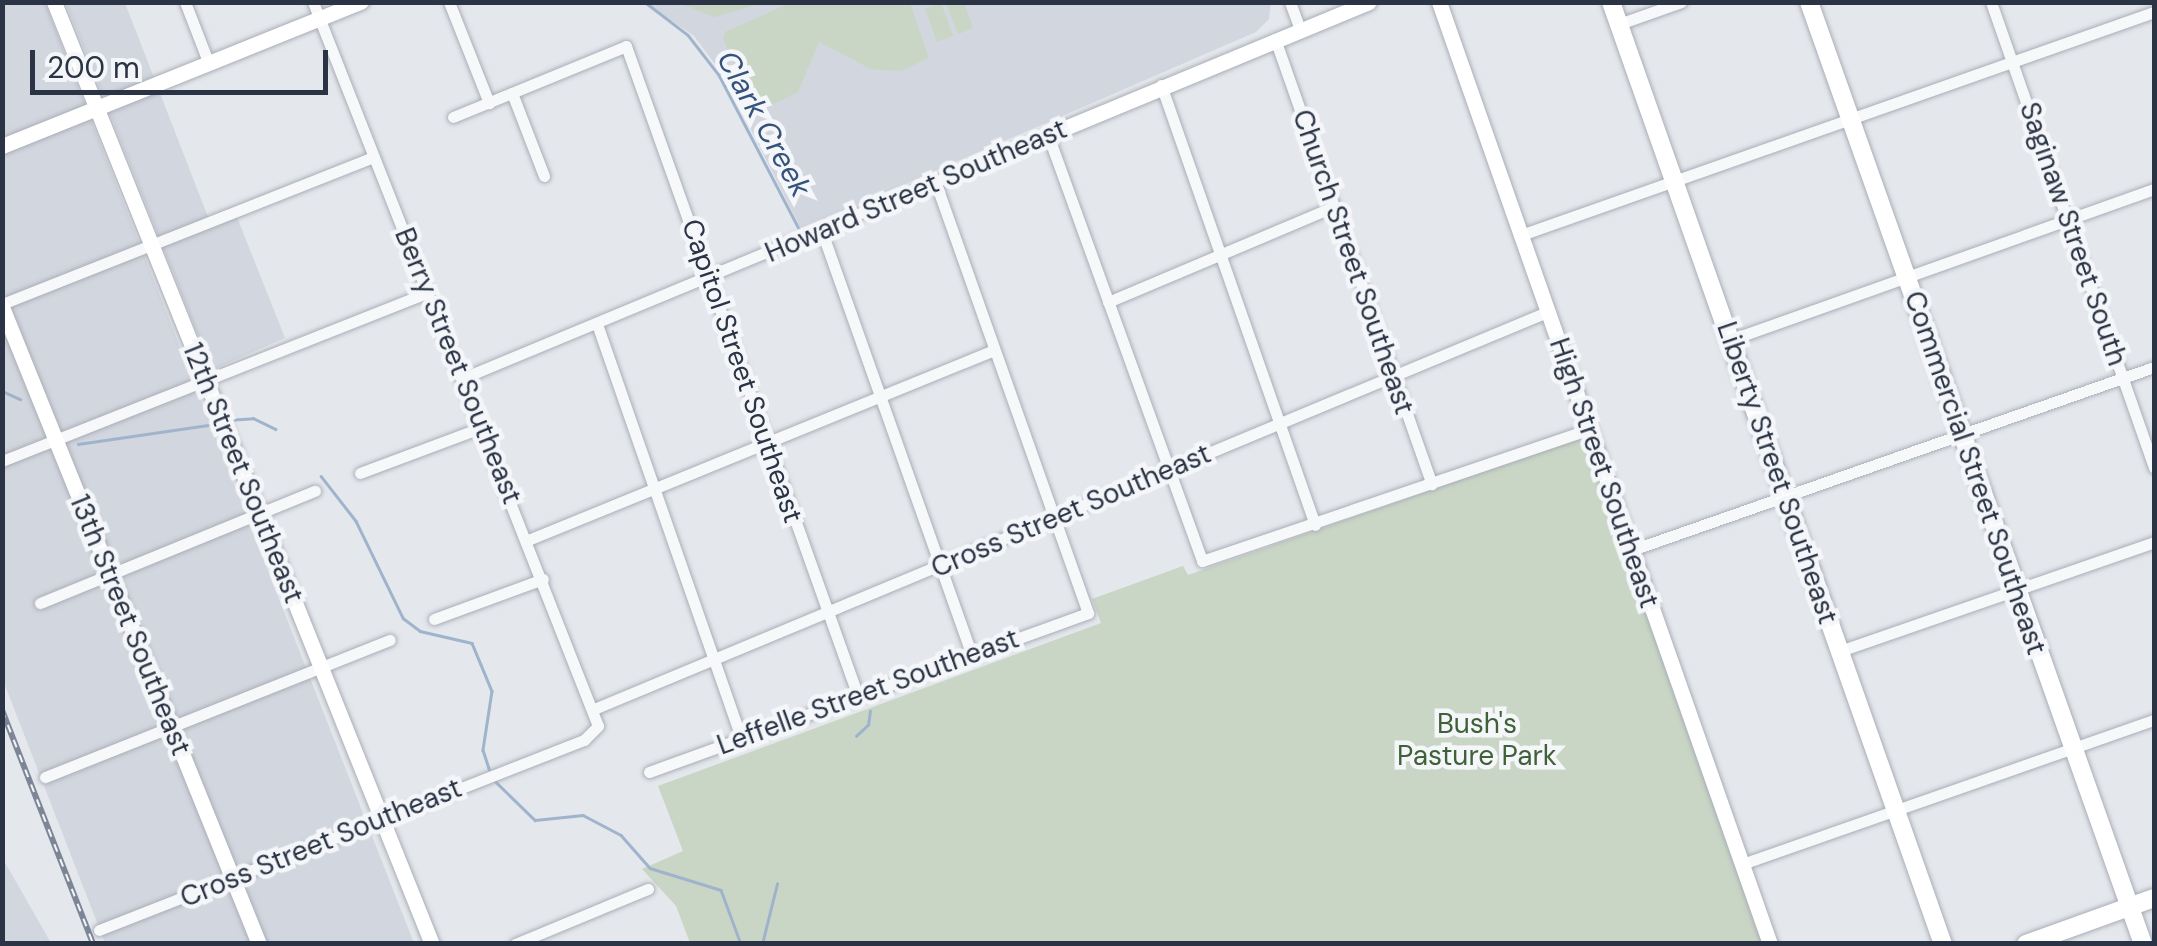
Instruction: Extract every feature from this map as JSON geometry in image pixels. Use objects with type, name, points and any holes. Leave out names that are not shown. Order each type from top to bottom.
[{"type":"main road","name":"Liberty Street Southeast","points":[[1612,2],[1944,944]]},
{"type":"main road","name":"Commercial Street Southeast","points":[[1809,2],[2143,944]]},
{"type":"main road","points":[[2026,944],[2154,898]]},
{"type":"street","name":"12th Street Southeast","points":[[54,2],[432,944]]},
{"type":"street","points":[[184,2],[209,64]]},
{"type":"street","name":"Berry Street Southeast","points":[[312,2],[543,578],[594,710],[597,731]]},
{"type":"street","points":[[2,146],[361,2]]},
{"type":"street","points":[[449,2],[488,103]]},
{"type":"street","points":[[1290,2],[1300,30]]},
{"type":"street","name":"Howard Street Southeast","points":[[463,378],[822,232],[1161,85],[1369,2]]},
{"type":"street","name":"High Street Southeast","points":[[1439,2],[1770,944]]},
{"type":"street","points":[[1619,24],[1680,2]]},
{"type":"street","name":"Saginaw Street South","points":[[1991,2],[2154,466]]},
{"type":"street","points":[[1521,235],[2154,12]]},
{"type":"street","name":"Church Street Southeast","points":[[1275,39],[1432,484]]},
{"type":"street","name":"Capitol Street Southeast","points":[[512,93],[626,46],[858,696]]},
{"type":"street","points":[[1161,85],[1315,525]]},
{"type":"street","points":[[453,118],[512,93],[544,176]]},
{"type":"street","points":[[1048,135],[1202,561],[1590,429]]},
{"type":"street","points":[[2,306],[373,157]]},
{"type":"street","points":[[936,183],[1053,518]]},
{"type":"street","points":[[1730,340],[2154,189]]},
{"type":"street","points":[[1108,302],[1333,207]]},
{"type":"street","points":[[822,232],[972,654]]},
{"type":"street","points":[[2,461],[428,292]]},
{"type":"street","name":"13th Street Southeast","points":[[2,306],[259,944]]},
{"type":"street","name":"Cross Street Southeast","points":[[594,710],[1548,312]]},
{"type":"street","points":[[597,324],[741,737]]},
{"type":"street","points":[[528,540],[994,350]]},
{"type":"street","points":[[1632,550],[2154,367]]},
{"type":"street","points":[[360,474],[483,427]]},
{"type":"street","points":[[40,602],[315,491]]},
{"type":"street","name":"Leffelle Street Southeast","points":[[649,772],[1088,613],[1053,518]]},
{"type":"street","points":[[1840,651],[2154,542]]},
{"type":"street","points":[[434,619],[543,578]]},
{"type":"street","points":[[45,777],[390,640]]},
{"type":"street","points":[[1742,864],[2154,720]]},
{"type":"street","name":"Cross Street Southeast","points":[[99,930],[597,731]]},
{"type":"street","points":[[515,944],[648,889]]},
{"type":"shaded area","points":[[1271,2],[1269,19],[1256,32],[801,229],[724,76],[694,36],[646,3]]},
{"type":"shaded area","points":[[3,3],[45,3],[414,943],[105,943],[3,680]]},
{"type":"shaded area","points":[[66,3],[125,3],[208,217],[233,207],[285,338],[212,370]]},
{"type":"shaded area","points":[[3,859],[51,943],[3,943]]},
{"type":"green space","points":[[679,3],[763,3],[714,17]]},
{"type":"green space","points":[[790,3],[910,3],[929,58],[901,71],[871,69],[819,42],[798,92],[758,112],[723,39],[725,32]]},
{"type":"green space","points":[[941,3],[953,36],[937,42],[925,9]]},
{"type":"green space","points":[[946,3],[964,3],[973,28],[958,34]]},
{"type":"green space","name":"Bush's Pasture Park","points":[[1580,438],[1588,444],[1764,943],[690,943],[676,906],[642,869],[683,851],[658,786],[1101,623],[1092,599],[1183,566],[1188,575]]},
{"type":"waterway","name":"Clark Creek","points":[[645,2],[688,35],[719,75],[799,229]]},
{"type":"waterway","points":[[2,391],[20,399]]},
{"type":"waterway","points":[[227,420],[253,418],[276,429]]},
{"type":"waterway","points":[[78,444],[215,424]]},
{"type":"waterway","points":[[321,476],[356,521],[403,618],[420,631],[472,643],[492,691],[483,750],[489,769]]},
{"type":"waterway","name":"Clark Creek","points":[[856,736],[868,725],[870,711]]},
{"type":"waterway","points":[[495,781],[535,820],[583,815],[621,835],[650,868],[721,890],[741,944]]},
{"type":"waterway","name":"Clark Creek","points":[[762,944],[777,884]]},
{"type":"railway","points":[[2,710],[93,944]]}]
